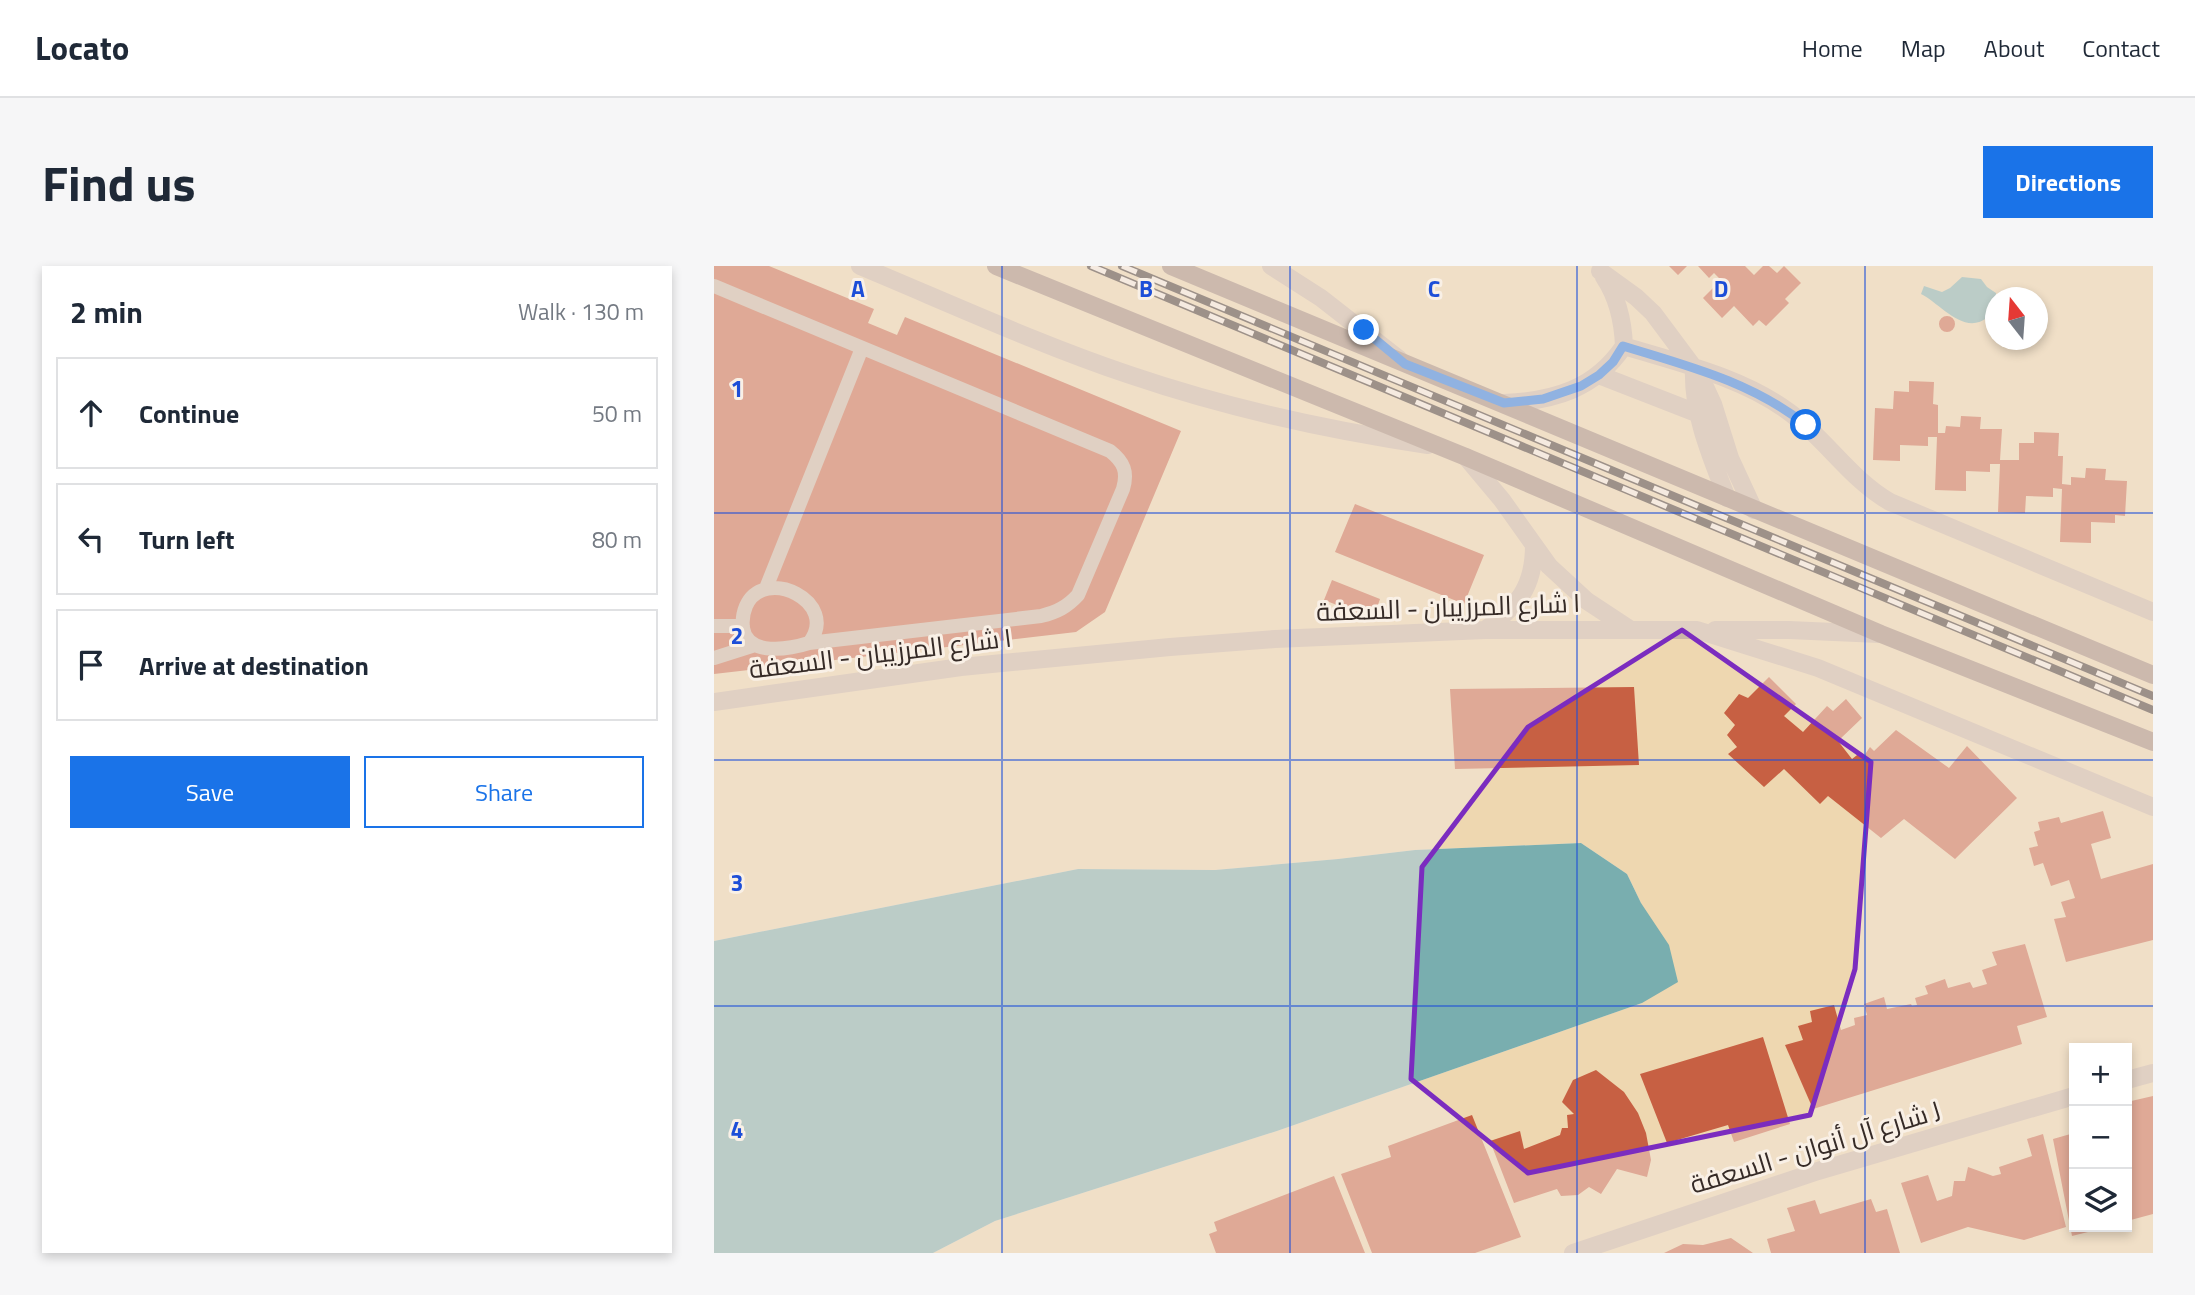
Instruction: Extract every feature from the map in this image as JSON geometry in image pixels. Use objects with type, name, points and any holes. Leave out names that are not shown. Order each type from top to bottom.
[{"type":"main road","points":[[996,266],[1466,457],[1881,634],[2153,742]]},
{"type":"main road","points":[[1171,266],[2153,675]]},
{"type":"street","points":[[860,266],[1068,353],[1191,394],[1316,426],[1443,448]]},
{"type":"street","points":[[1271,266],[1321,298],[1405,364]]},
{"type":"street","points":[[1504,403],[1562,394],[1599,375],[1613,362],[1623,346],[1623,330],[1609,285],[1598,269]]},
{"type":"street","points":[[1598,269],[1653,313],[1694,368],[1710,394],[1730,458],[1754,510]]},
{"type":"street","points":[[1623,346],[1748,388],[1788,410],[1823,441],[1862,483],[1890,502],[2153,612]]},
{"type":"street","points":[[1694,368],[1694,391],[1699,414],[1711,457],[1727,498]]},
{"type":"street","points":[[1599,375],[1699,414]]},
{"type":"street","points":[[1466,457],[1567,584],[1630,630]]},
{"type":"street","points":[[1485,630],[1515,606],[1524,592],[1531,578],[1534,545]]},
{"type":"street","points":[[1697,630],[1789,629],[1881,634]]},
{"type":"street","name":"شارع المرزيبان - السعفة I","points":[[714,702],[870,679],[1066,656],[1275,639],[1485,630],[1697,630],[1818,668],[2153,807]]},
{"type":"street","points":[[2132,1079],[2153,1073]]},
{"type":"street","name":"شارع آل أنوان - السعفة J","points":[[1573,1253],[1818,1171],[2069,1097]]},
{"type":"lane","points":[[714,286],[1110,452],[1119,458],[1125,467],[1126,478],[1078,595],[1055,612],[1041,616],[809,643],[782,649],[755,645],[714,659]]},
{"type":"lane","points":[[766,588],[862,348]]},
{"type":"lane","points":[[755,645],[744,634],[743,613],[754,595],[766,588],[791,591],[809,604],[816,614],[818,624],[816,635],[809,643]]},
{"type":"lane","points":[[714,626],[743,626]]},
{"type":"highlighted area","points":[[1682,630],[1871,762],[1855,969],[1810,1115],[1528,1173],[1411,1079],[1422,867],[1528,727]]},
{"type":"sand","points":[[714,266],[2153,266],[2153,1253],[933,1253],[995,1221],[1277,1131],[1642,1003],[1641,903],[1627,874],[1581,843],[1415,850],[1215,870],[1078,869],[714,941]]},
{"type":"water","points":[[1962,277],[1981,279],[1987,287],[1985,319],[1970,323],[1961,321],[1921,294],[1924,286],[1942,292]]},
{"type":"water","points":[[1581,843],[1627,874],[1641,903],[1669,945],[1678,982],[1642,1003],[1277,1131],[995,1221],[933,1253],[714,1253],[714,941],[1078,869],[1215,870],[1415,850]]},
{"type":"building","points":[[714,266],[769,266],[874,309],[868,323],[897,335],[905,317],[1181,431],[1105,612],[1076,632],[714,674]]},
{"type":"building","points":[[1669,266],[1687,266],[1678,275]]},
{"type":"building","points":[[1698,266],[1745,266],[1754,275],[1763,266],[1769,266],[1777,273],[1784,266],[1801,283],[1785,299],[1789,303],[1766,326],[1759,320],[1753,326],[1734,306],[1722,318],[1703,298],[1721,280],[1714,273],[1709,278]]},
{"type":"building","points":[[1947,316],[1953,318],[1953,330],[1947,332],[1941,330],[1939,324],[1941,318]]},
{"type":"building","points":[[1909,381],[1934,382],[1933,404],[1938,405],[1938,433],[1945,433],[1946,426],[1960,427],[1961,416],[1981,417],[1980,429],[2002,429],[2000,460],[2019,460],[2019,443],[2034,443],[2034,432],[2059,433],[2058,456],[2063,456],[2062,484],[2071,485],[2071,477],[2085,478],[2086,468],[2106,469],[2105,480],[2127,481],[2125,516],[2115,515],[2115,523],[2091,522],[2091,543],[2060,542],[2062,489],[2053,488],[2053,497],[2026,496],[2025,513],[1998,512],[2000,464],[1990,464],[1990,472],[1966,471],[1966,491],[1935,490],[1937,437],[1928,437],[1928,446],[1900,445],[1900,461],[1873,460],[1875,408],[1893,409],[1894,391],[1909,392]]},
{"type":"building","points":[[1355,504],[1484,555],[1464,604],[1335,552]]},
{"type":"building","points":[[1332,580],[1380,599],[1373,619],[1324,600]]},
{"type":"building","points":[[1769,677],[1796,704],[1784,716],[1803,732],[1827,706],[1833,711],[1846,699],[1862,718],[1838,741],[1852,759],[1861,752],[1864,756],[1870,747],[1874,751],[1896,730],[1949,768],[1967,746],[2017,798],[1955,859],[1904,819],[1881,838],[1828,796],[1820,804],[1784,769],[1764,787],[1728,754],[1737,747],[1727,735],[1735,725],[1724,713],[1739,694],[1748,698]]},
{"type":"building","points":[[1634,687],[1639,765],[1455,769],[1450,689]]},
{"type":"building","points":[[2103,811],[2111,838],[2091,844],[2101,879],[2153,864],[2153,940],[2066,962],[2054,919],[2066,917],[2061,902],[2075,898],[2069,880],[2051,886],[2043,863],[2034,866],[2029,848],[2038,846],[2034,832],[2040,830],[2038,822],[2059,817],[2061,823]]},
{"type":"building","points":[[2025,944],[2047,1017],[2017,1026],[2022,1044],[1813,1109],[1785,1045],[1803,1040],[1798,1026],[1812,1022],[1810,1011],[1834,1005],[1841,1030],[1855,1025],[1854,1018],[1867,1015],[1864,1004],[1884,997],[1887,1009],[1911,1004],[1912,1006],[1917,1005],[1915,998],[1928,994],[1925,986],[1945,979],[1948,988],[1970,982],[1973,988],[1987,984],[1982,970],[1997,965],[1992,952]]},
{"type":"building","points":[[1763,1037],[1790,1124],[1734,1142],[1728,1125],[1667,1143],[1640,1074]]},
{"type":"building","points":[[1596,1070],[1624,1092],[1638,1113],[1646,1133],[1651,1160],[1647,1177],[1617,1169],[1601,1194],[1589,1187],[1578,1195],[1561,1196],[1557,1189],[1514,1203],[1490,1141],[1520,1131],[1524,1149],[1560,1135],[1562,1128],[1568,1128],[1567,1115],[1574,1114],[1562,1102],[1573,1080]]},
{"type":"building","points":[[2153,1096],[2153,1214],[2132,1220],[2132,1106],[2132,1101]]},
{"type":"building","points":[[1472,1115],[1521,1237],[1475,1253],[1372,1253],[1341,1174],[1391,1157],[1388,1146]]},
{"type":"building","points":[[2043,1134],[2066,1227],[2024,1240],[1968,1227],[1921,1243],[1901,1183],[1928,1175],[1937,1201],[1952,1196],[1954,1181],[1965,1181],[1968,1167],[1993,1176],[2001,1174],[1999,1167],[2032,1156],[2027,1139]]},
{"type":"building","points":[[2069,1134],[2069,1221],[2053,1139]]},
{"type":"building","points":[[1334,1176],[1365,1253],[1216,1253],[1209,1234],[1217,1231],[1214,1222]]},
{"type":"building","points":[[1871,1199],[1876,1212],[1887,1209],[1900,1253],[1771,1253],[1767,1239],[1795,1231],[1787,1208],[1815,1200],[1820,1214]]},
{"type":"building","points":[[2071,1232],[2088,1232],[2072,1236]]},
{"type":"building","points":[[1731,1238],[1753,1253],[1664,1253],[1683,1244],[1703,1245]]},
{"type":"railway","points":[[1091,266],[2153,710]]},
{"type":"railway","points":[[1122,266],[2153,696]]},
{"type":"route","points":[[1364,330],[1405,364],[1504,403],[1543,399],[1581,386],[1613,362],[1623,346],[1748,388],[1788,410],[1806,425]]}]
